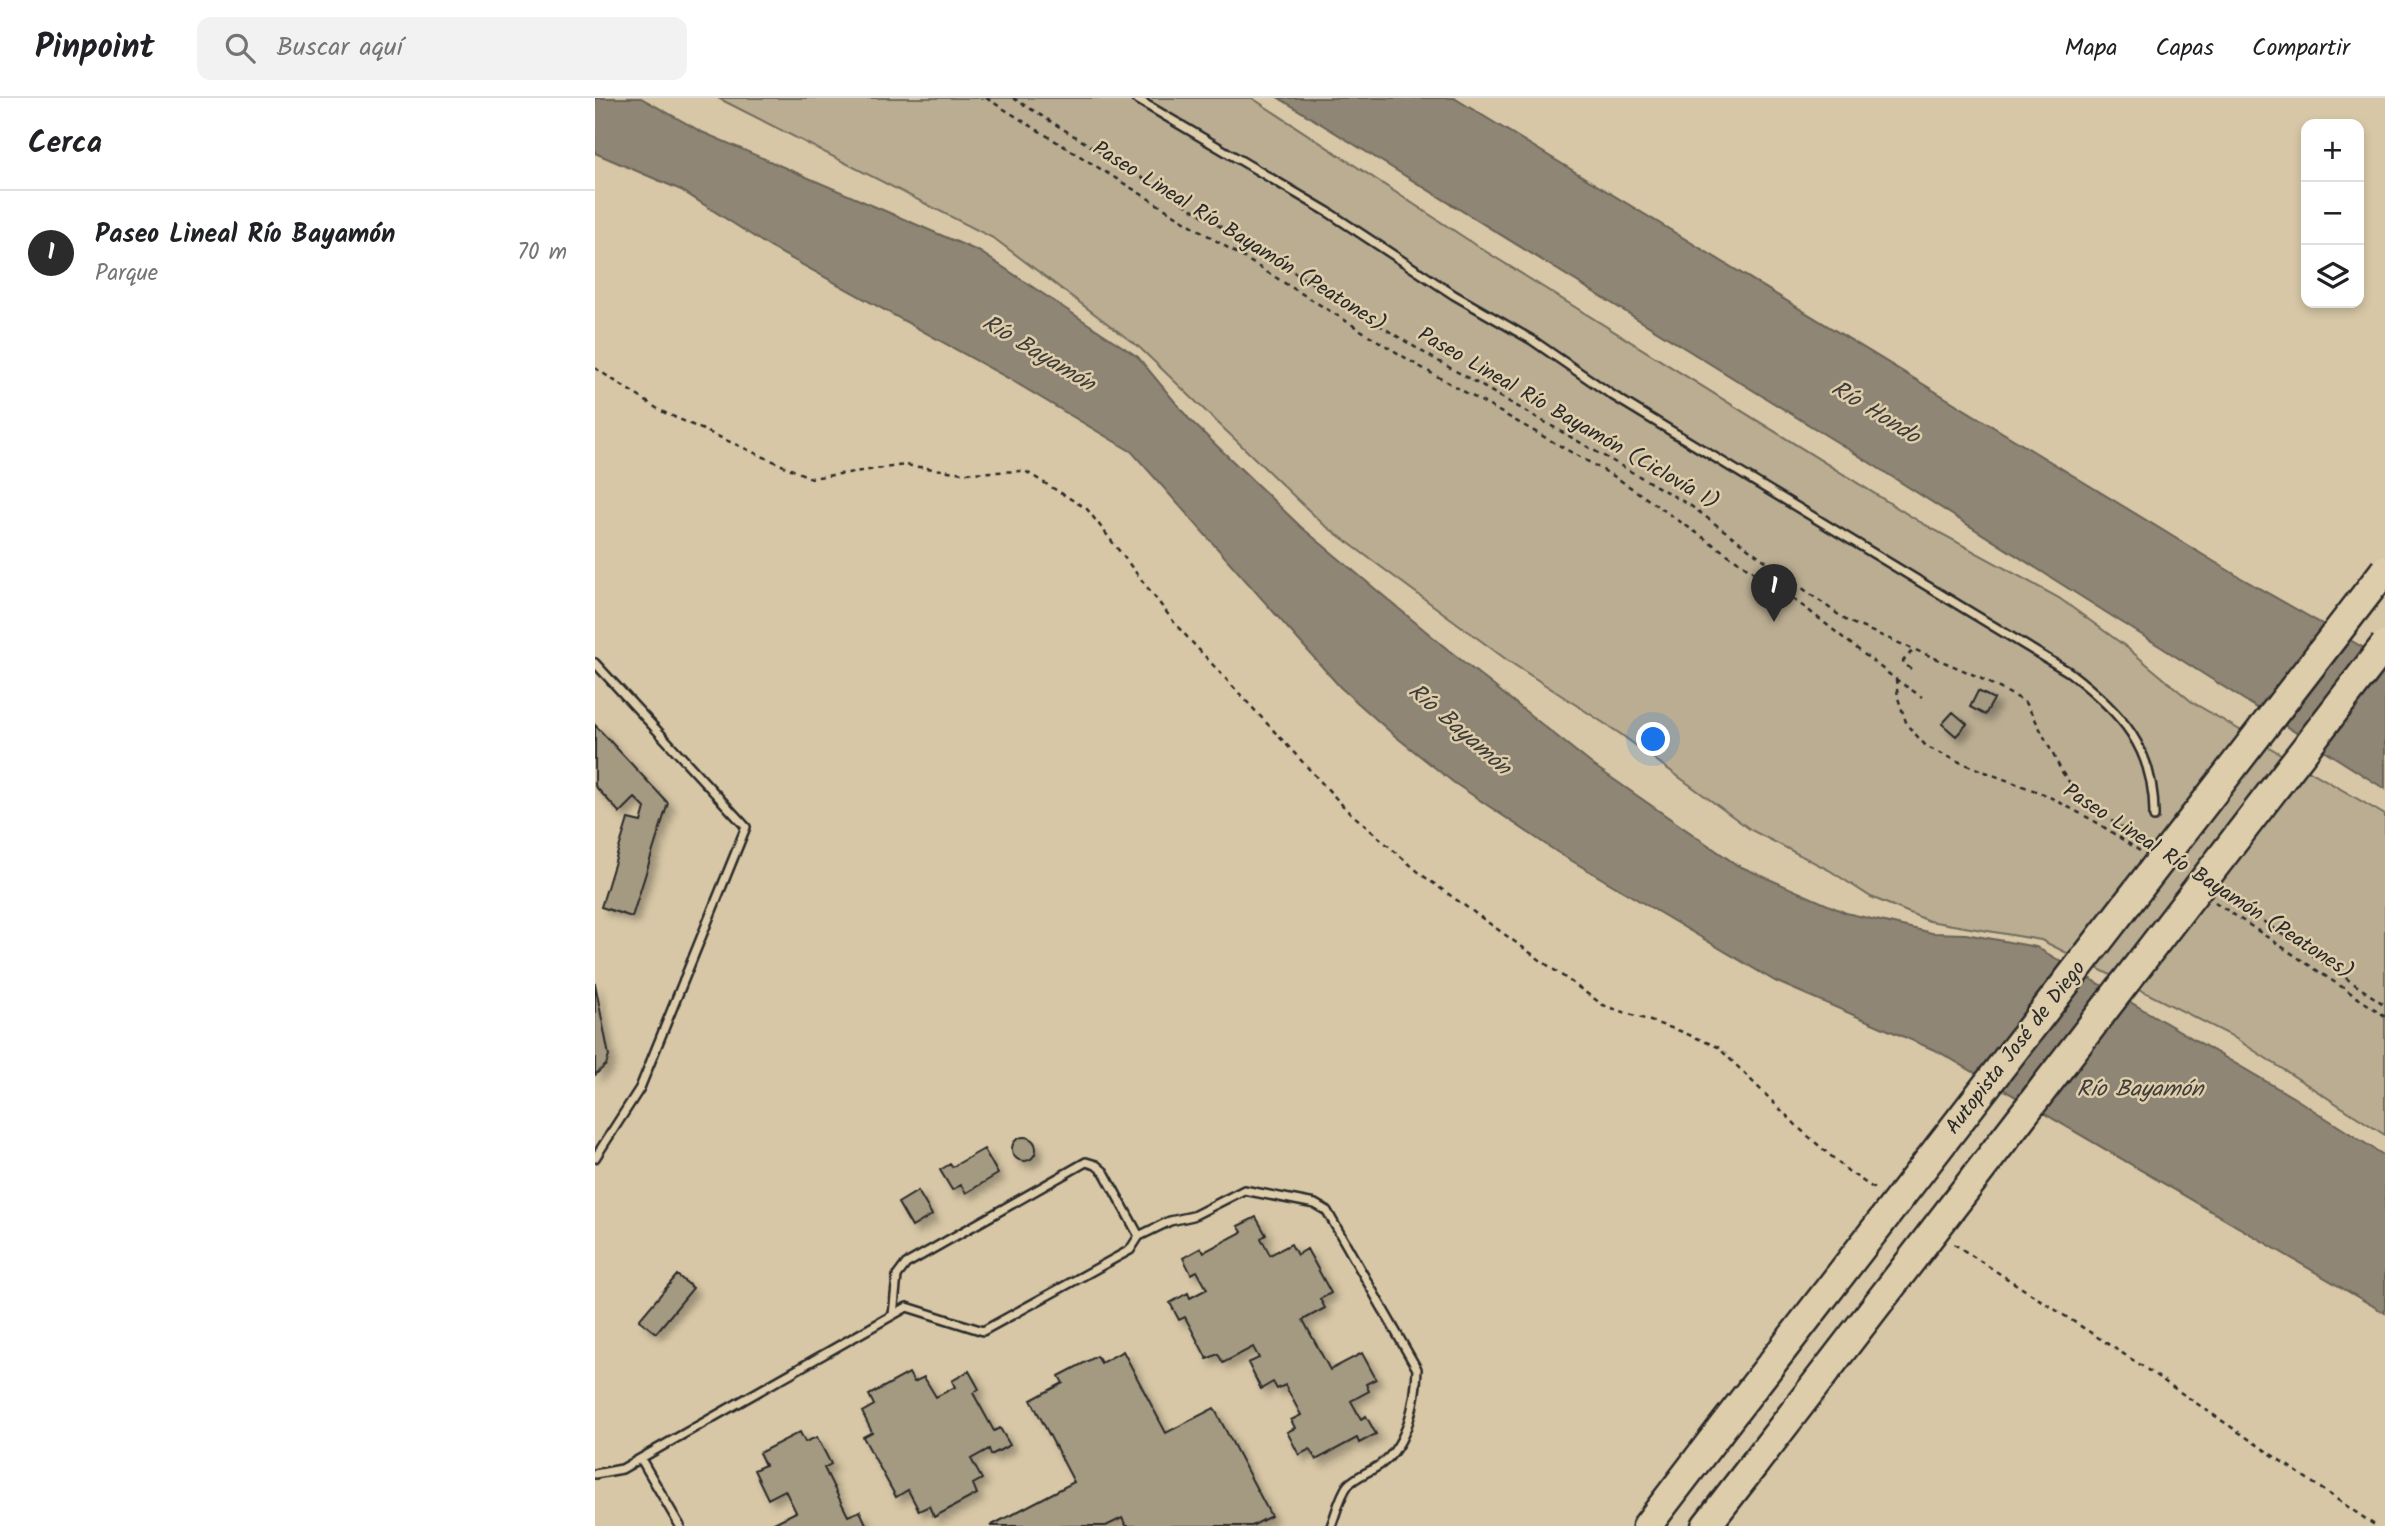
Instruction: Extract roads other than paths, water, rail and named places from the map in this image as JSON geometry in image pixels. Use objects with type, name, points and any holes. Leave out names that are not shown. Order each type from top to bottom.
[{"type":"highway","name":"Autopista José de Diego","points":[[1647,1526],[2385,570]]},
{"type":"highway","points":[[1706,1526],[2385,645]]},
{"type":"lane","points":[[1135,98],[1328,212],[1454,295],[1532,340],[1612,395],[2069,671],[2091,688],[2120,718],[2145,755],[2152,783],[2154,817]]},
{"type":"lane","points":[[595,663],[746,827],[640,1088],[595,1158]]},
{"type":"lane","points":[[893,1315],[897,1276],[906,1264],[1086,1162],[1096,1165],[1104,1172],[1139,1236]]},
{"type":"lane","points":[[595,1475],[622,1469],[641,1459],[907,1307],[983,1331],[1130,1250],[1139,1236],[1170,1221],[1193,1216],[1244,1190],[1315,1204],[1327,1211],[1417,1369],[1417,1382],[1407,1426],[1399,1444],[1384,1463],[1348,1485],[1331,1526]]},
{"type":"lane","points":[[641,1459],[680,1526]]},
{"type":"water","name":"Río Bayamón","points":[[595,98],[641,98],[702,132],[980,252],[1138,357],[1189,419],[1301,527],[1446,648],[1593,765],[1737,865],[1846,913],[1932,933],[1966,934],[2036,947],[2296,1099],[2385,1156],[2385,1313],[1939,1052],[1775,981],[1557,852],[1453,782],[1395,736],[1340,687],[1132,452],[1008,378],[770,247],[681,190],[595,153]]},
{"type":"water","name":"Río Hondo","points":[[1279,98],[1454,98],[2236,575],[2385,660],[2385,789],[1845,447]]},
{"type":"place","name":"Paseo Lineal Río Bayamón","points":[[1774,622]]}]
